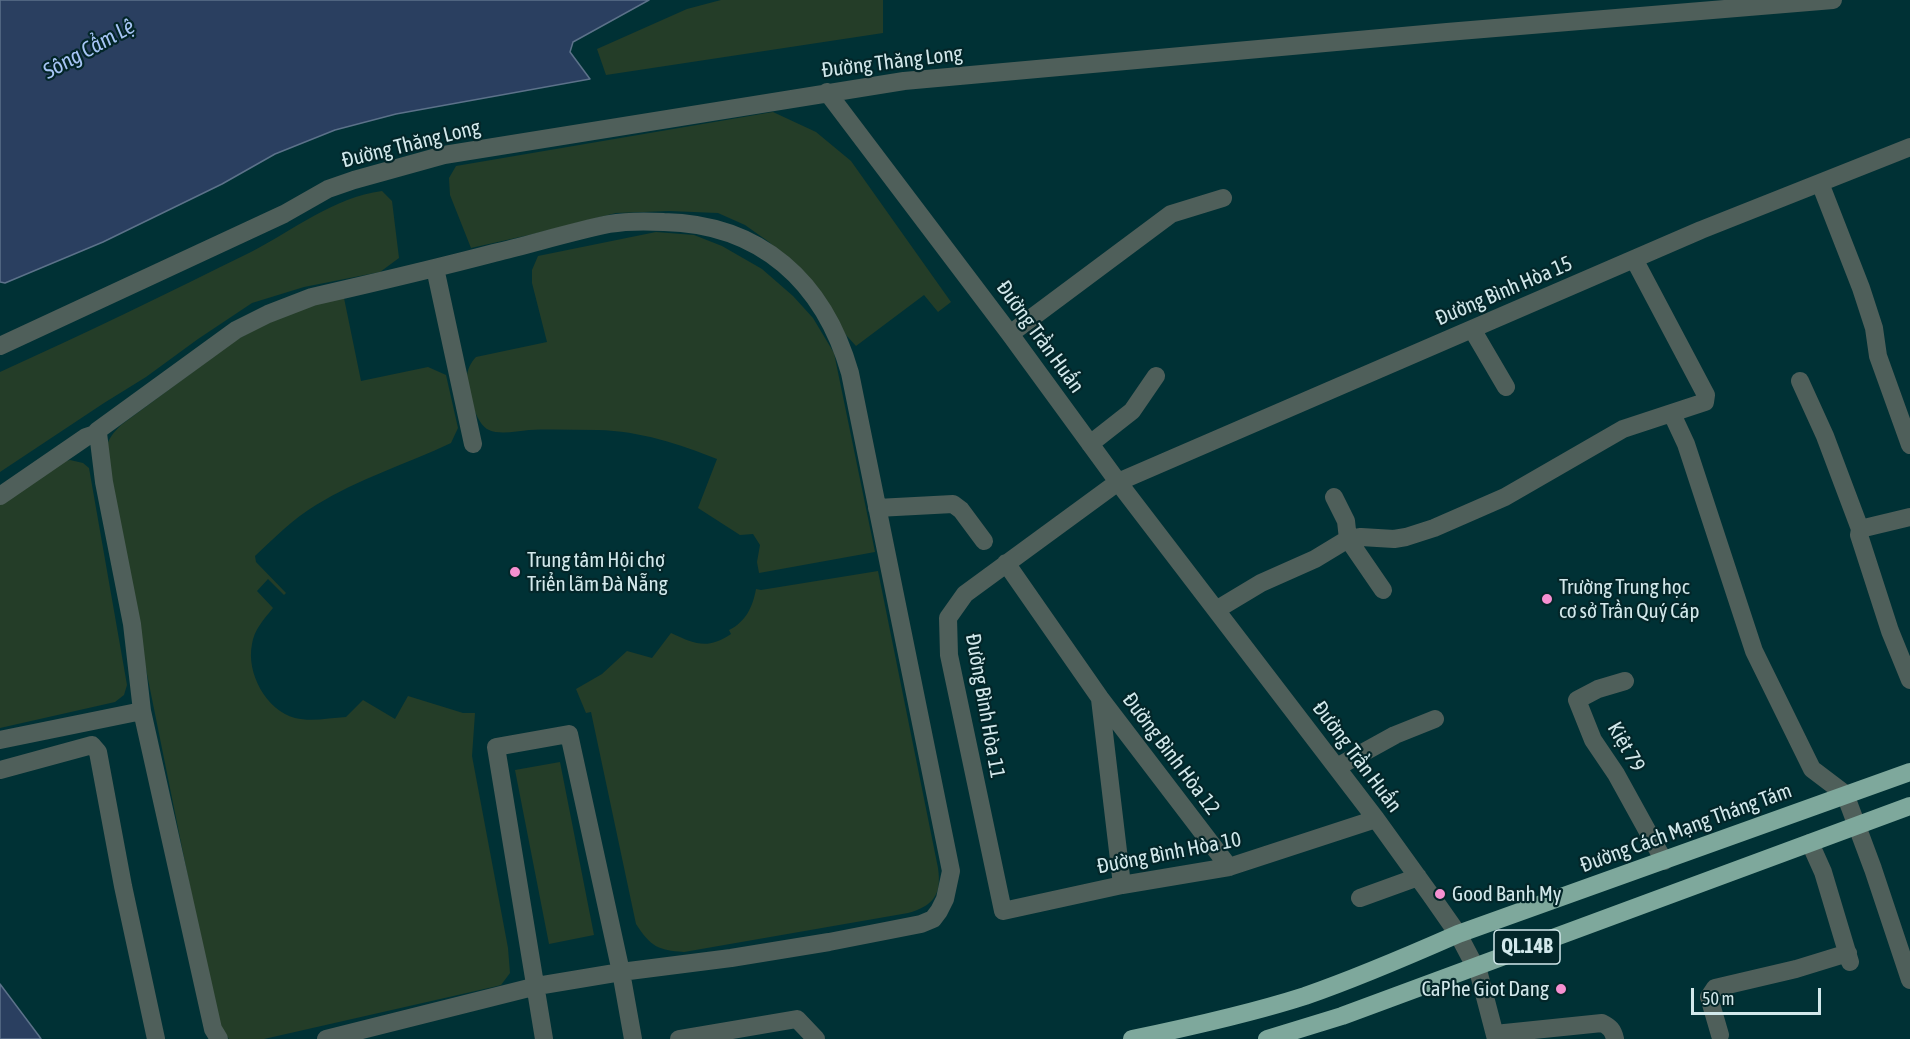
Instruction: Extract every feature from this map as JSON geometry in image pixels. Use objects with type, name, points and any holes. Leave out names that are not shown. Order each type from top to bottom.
[{"type":"highway","name":"Đường Cách Mạng Tháng Tám","points":[[1132,1039],[1210,1023],[1305,996],[1395,962],[1458,934],[1910,772]]},
{"type":"highway","name":"QL.14B","points":[[1267,1039],[1342,1016],[1856,824],[1910,806]]},
{"type":"street","name":"Đường Thăng Long","points":[[0,346],[284,214],[328,189],[444,155],[904,81],[1833,0]]},
{"type":"street","name":"Đường Trần Huấn","points":[[826,92],[1418,877],[1458,934],[1479,974],[1495,1036]]},
{"type":"street","name":"Đường Bình Hòa 15","points":[[1118,482],[1634,259],[1910,147]]},
{"type":"street","points":[[1820,183],[1861,288],[1874,328],[1878,356],[1910,445]]},
{"type":"street","points":[[1010,334],[1171,214],[1223,198]]},
{"type":"street","points":[[219,1039],[213,1029],[142,711],[132,624],[111,522],[97,431],[236,330],[268,314],[312,297],[611,224],[661,222],[707,226],[760,246],[809,289],[824,309],[835,331],[850,374],[951,871],[945,899],[939,911],[933,919],[904,928],[731,958],[621,972],[537,986],[326,1039]]},
{"type":"street","points":[[1216,610],[1261,583],[1315,559],[1348,539],[1400,538],[1434,528],[1505,497],[1618,431],[1701,405],[1706,395],[1634,259]]},
{"type":"street","points":[[435,268],[473,444]]},
{"type":"street","points":[[1472,329],[1506,387]]},
{"type":"street","points":[[1090,444],[1132,411],[1156,376]]},
{"type":"street","points":[[1800,381],[1825,436],[1860,529],[1859,535],[1890,631],[1910,680]]},
{"type":"street","name":"Đường Cách Mạng Tháng Tám","points":[[1672,414],[1686,444],[1754,651],[1812,769],[1845,794]]},
{"type":"street","points":[[0,496],[86,437],[98,433]]},
{"type":"street","name":"Đường Bình Hòa 11","points":[[1003,911],[949,655],[948,618],[965,594],[1118,482]]},
{"type":"street","points":[[1334,497],[1346,521],[1348,539],[1383,590]]},
{"type":"street","points":[[877,508],[952,504],[961,510],[984,541]]},
{"type":"street","points":[[1860,529],[1910,517]]},
{"type":"street","name":"Đường Bình Hòa 12","points":[[1006,562],[1100,698],[1229,867]]},
{"type":"street","name":"Kiệt 79","points":[[1625,681],[1598,689],[1577,700],[1593,740],[1616,774],[1664,861]]},
{"type":"street","name":"Đường Bình Hòa 12","points":[[1100,698],[1122,885]]},
{"type":"street","points":[[0,740],[142,711]]},
{"type":"street","points":[[1337,767],[1395,735],[1434,719]]},
{"type":"street","points":[[544,1039],[496,747],[569,734],[621,972],[633,1039]]},
{"type":"street","points":[[0,770],[92,745],[96,747],[156,1039]]},
{"type":"street","points":[[1845,794],[1909,974]]},
{"type":"street","name":"Đường Bình Hòa 10","points":[[1003,911],[1122,885],[1229,867],[1376,819]]},
{"type":"street","points":[[1720,1035],[1709,997],[1715,988],[1849,958],[1823,872],[1810,843]]},
{"type":"street","points":[[1360,898],[1418,877]]},
{"type":"street","points":[[679,1039],[797,1019],[816,1039]]},
{"type":"street","points":[[1495,1036],[1602,1023],[1609,1027],[1615,1039]]},
{"type":"green space","points":[[721,0],[883,0],[883,33],[606,75],[597,49],[687,9]]},
{"type":"green space","points":[[773,112],[816,132],[851,161],[951,302],[938,312],[924,295],[856,346],[846,335],[806,275],[769,242],[745,225],[718,213],[669,211],[616,213],[471,248],[450,195],[449,178],[456,166]]},
{"type":"green space","points":[[382,191],[392,201],[399,258],[380,272],[304,287],[252,303],[146,377],[0,472],[0,372],[251,252],[331,207],[364,194]]},
{"type":"green space","points":[[656,232],[694,235],[722,246],[762,269],[793,296],[813,318],[834,353],[875,552],[759,573],[757,562],[760,545],[753,534],[740,535],[698,508],[717,459],[674,443],[629,433],[598,430],[498,432],[489,430],[480,422],[473,407],[467,383],[468,372],[474,359],[547,342],[532,283],[532,270],[538,256]]},
{"type":"green space","points":[[344,298],[361,381],[428,367],[446,375],[458,428],[451,443],[365,479],[308,510],[255,556],[256,562],[286,593],[284,595],[268,579],[257,591],[273,608],[253,639],[252,667],[260,689],[267,699],[285,714],[295,718],[314,720],[346,717],[363,700],[395,719],[408,696],[463,713],[475,713],[472,756],[508,948],[510,973],[501,985],[493,987],[264,1039],[229,1039],[218,1026],[105,466],[107,448],[112,435],[121,425],[236,340],[296,307]]},
{"type":"green space","points":[[70,460],[83,463],[89,468],[127,685],[124,695],[115,702],[0,728],[0,503],[57,463]]},
{"type":"green space","points":[[878,571],[938,868],[939,885],[934,898],[924,907],[908,913],[684,952],[656,946],[646,938],[636,924],[591,712],[586,713],[576,689],[602,674],[627,651],[652,658],[671,633],[701,644],[723,639],[731,634],[729,630],[740,623],[748,613],[756,589]]},
{"type":"green space","points":[[560,762],[594,935],[549,944],[515,770]]},
{"type":"water","name":"Sông Cẩm Lệ","points":[[0,0],[649,0],[573,42],[570,52],[590,79],[396,114],[335,130],[275,154],[222,184],[103,242],[5,283],[0,282]]},
{"type":"water","points":[[0,984],[39,1036],[41,1039],[0,1039]]},
{"type":"place","name":"Trung tâm Hội chợ Triển lãm Đà Nẵng","points":[[515,572]]},
{"type":"place","name":"Trường Trung học cơ sở Trần Quý Cáp","points":[[1547,599]]},
{"type":"place","name":"Good Banh My","points":[[1440,894]]},
{"type":"place","name":"CaPhe Giot Dang","points":[[1561,989]]}]
